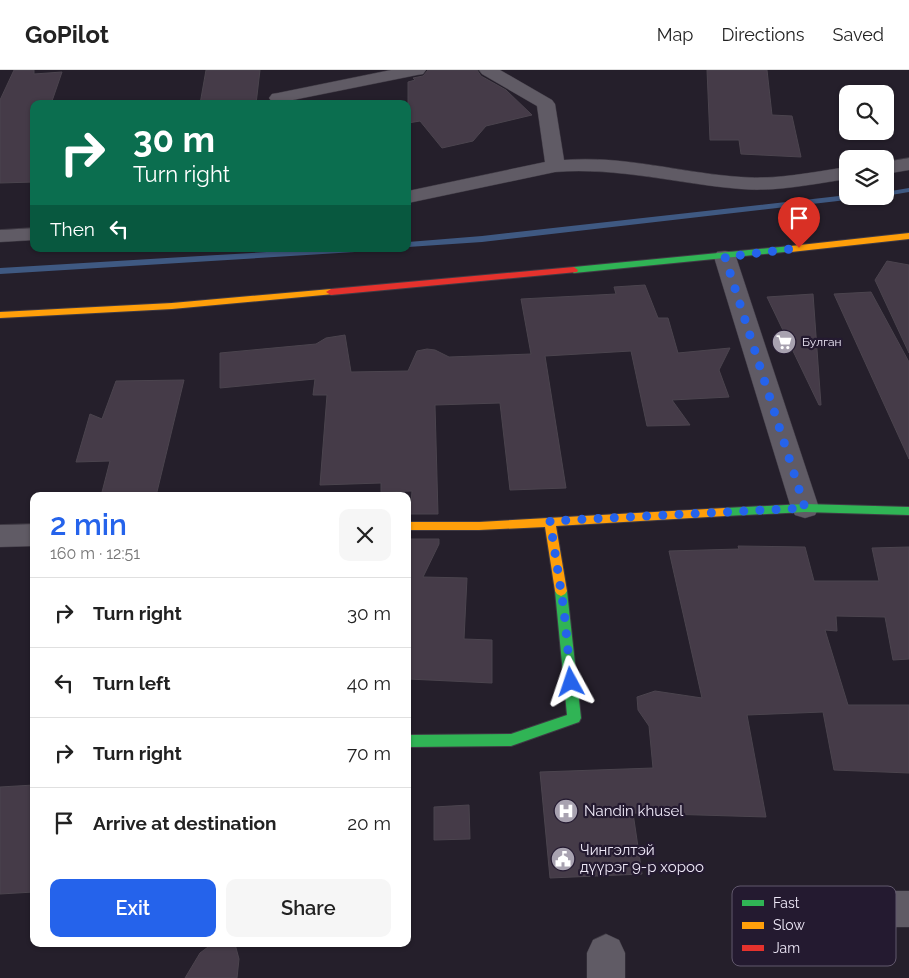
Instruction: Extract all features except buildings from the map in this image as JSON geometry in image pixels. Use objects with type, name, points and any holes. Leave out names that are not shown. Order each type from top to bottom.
[{"type":"street","points":[[278,98],[417,70]]},
{"type":"street","points":[[488,70],[546,104],[555,166]]},
{"type":"street","points":[[411,196],[555,166],[578,164],[627,168],[754,184],[785,182],[839,174]]},
{"type":"street","points":[[894,166],[909,164]]},
{"type":"street","points":[[0,236],[30,234]]},
{"type":"street","points":[[0,315],[172,306],[725,257],[909,236]]},
{"type":"street","points":[[725,257],[805,508]]},
{"type":"street","points":[[411,526],[479,526],[805,508],[909,511]]},
{"type":"street","points":[[411,741],[511,740],[574,718],[564,610],[550,521]]},
{"type":"street","points":[[0,536],[30,535]]},
{"type":"street","points":[[896,909],[909,909]]},
{"type":"waterway","points":[[894,192],[909,190]]},
{"type":"waterway","points":[[411,245],[482,239],[839,199]]},
{"type":"waterway","points":[[0,271],[307,252]]},
{"type":"traffic: fast","points":[[574,270],[791,249]]},
{"type":"traffic: fast","points":[[725,512],[805,508],[909,511]]},
{"type":"traffic: fast","points":[[411,741],[511,740],[574,718],[561,591]]},
{"type":"traffic: slow","points":[[791,249],[909,236]]},
{"type":"traffic: slow","points":[[0,315],[172,306],[331,292]]},
{"type":"traffic: slow","points":[[411,526],[479,526],[725,512]]},
{"type":"traffic: slow","points":[[550,521],[561,591]]},
{"type":"traffic: jam","points":[[331,292],[574,270]]},
{"type":"place","name":"Булган","points":[[784,342]]},
{"type":"place","name":"Nandin khusel","points":[[566,811]]},
{"type":"place","name":"Чингэлтэй дүүрэг 9-р хороо","points":[[563,859]]},
{"type":"route","points":[[571,682],[564,610],[550,521],[805,508],[725,257],[799,248]]}]
